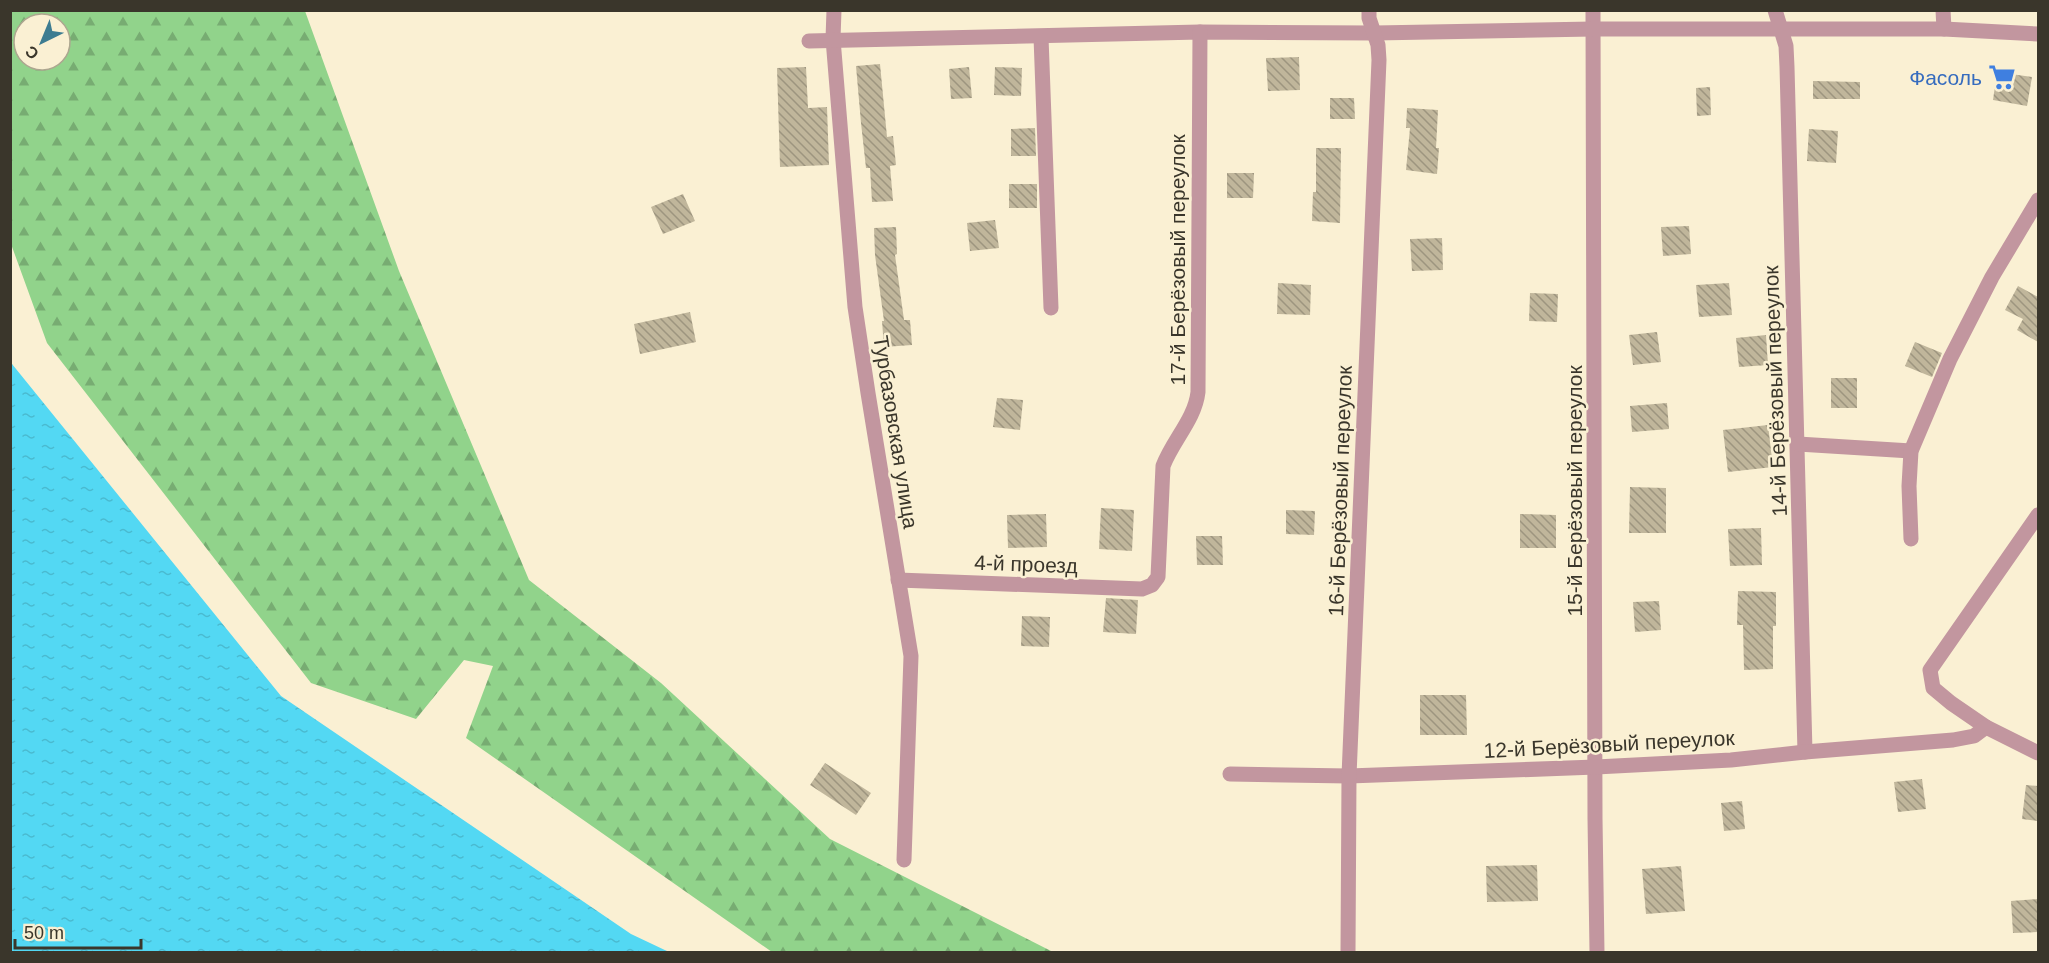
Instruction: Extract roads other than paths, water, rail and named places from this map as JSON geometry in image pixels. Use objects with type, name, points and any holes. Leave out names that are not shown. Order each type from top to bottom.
[{"type":"street","name":"Турбазовская улица","points":[[834,10],[833,39],[855,307],[911,656],[904,860]]},
{"type":"street","name":"16-й Берёзовый переулок","points":[[1348,952],[1348,776],[1379,60],[1369,10]]},
{"type":"street","name":"15-й Берёзовый переулок","points":[[1593,10],[1597,952]]},
{"type":"street","name":"14-й Берёзовый переулок","points":[[1775,10],[1782,30],[1787,67],[1805,752]]},
{"type":"street","points":[[1943,10],[1944,29]]},
{"type":"street","points":[[809,41],[1200,32],[1375,33],[1593,29],[1944,29],[2038,34]]},
{"type":"street","name":"17-й Берёзовый переулок","points":[[1152,585],[1158,577],[1163,466],[1170,449],[1193,412],[1198,392],[1200,32]]},
{"type":"street","points":[[1041,37],[1052,308]]},
{"type":"street","points":[[1911,539],[1909,486],[1911,451],[1950,359],[1992,277],[2038,200]]},
{"type":"street","points":[[1798,444],[1911,451]]},
{"type":"street","points":[[2038,515],[1930,670],[1934,688],[1951,703],[1986,727],[2038,753]]},
{"type":"street","name":"4-й проезд","points":[[898,580],[1142,589],[1152,585]]},
{"type":"street","name":"12-й Берёзовый переулок","points":[[1230,774],[1348,776],[1731,760],[1953,740],[1974,736],[1986,727]]},
{"type":"water","points":[[11,358],[12,364],[281,696],[631,934],[669,952],[11,952]]},
{"type":"place","name":"Фасоль","points":[[2002,77]]}]
